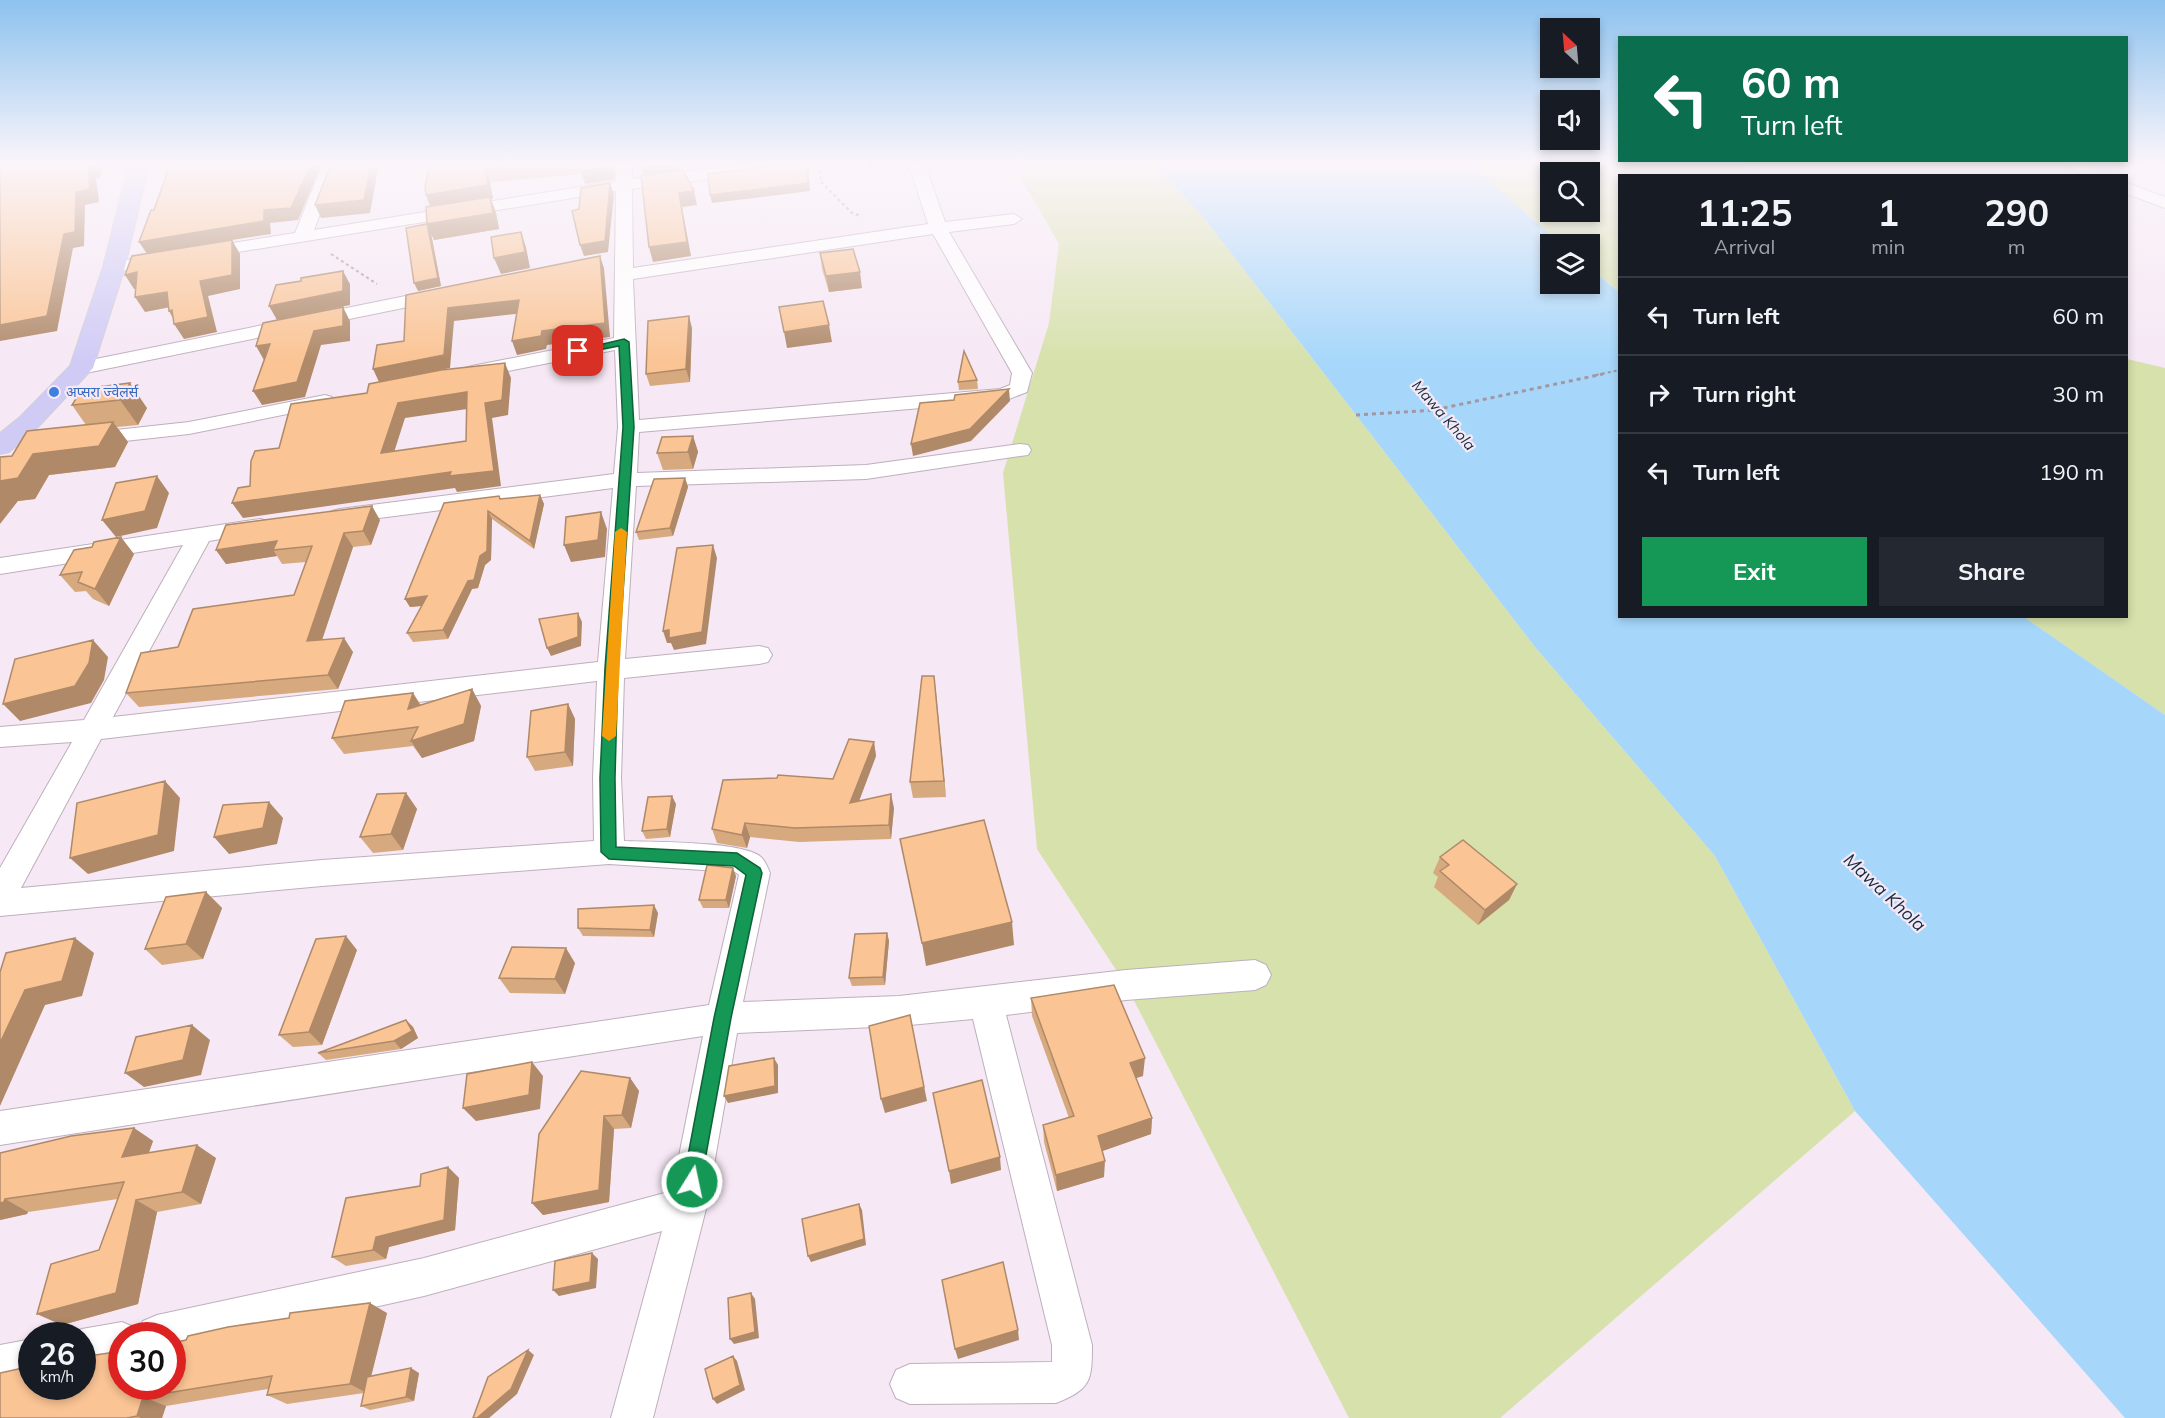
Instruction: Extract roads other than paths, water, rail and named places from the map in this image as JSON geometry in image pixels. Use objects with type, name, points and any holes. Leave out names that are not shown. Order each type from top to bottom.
[{"type":"main road","points":[[0,447],[29,422],[81,368],[114,267],[123,230]]},
{"type":"street","points":[[303,235],[305,230]]},
{"type":"street","points":[[114,267],[329,230]]},
{"type":"street","points":[[609,852],[607,778],[611,668],[629,427],[624,342],[624,230]]},
{"type":"street","points":[[601,262],[624,266],[924,230]]},
{"type":"street","points":[[629,427],[1004,396],[1020,388],[1022,374],[939,230]]},
{"type":"street","points":[[81,368],[463,291]]},
{"type":"street","points":[[447,377],[624,342]]},
{"type":"street","points":[[68,441],[189,428],[342,398]]},
{"type":"street","points":[[0,447],[34,444]]},
{"type":"street","points":[[318,519],[624,480],[866,472],[1020,450]]},
{"type":"street","points":[[0,566],[201,534],[283,524]]},
{"type":"street","points":[[0,897],[201,534]]},
{"type":"street","points":[[0,737],[90,731],[399,696],[611,668],[759,655]]},
{"type":"street","points":[[0,903],[321,873],[609,852],[737,860],[755,873],[723,1018],[688,1205],[632,1418]]},
{"type":"street","points":[[0,1128],[723,1018],[900,1011],[986,1003],[1126,985],[1255,975]]},
{"type":"street","points":[[910,1384],[1056,1383],[1072,1373],[1072,1345],[986,1003]]},
{"type":"street","points":[[186,1329],[405,1283],[533,1251],[688,1205]]},
{"type":"street","points":[[0,1365],[18,1362]]},
{"type":"water","name":"Mawa Khola","points":[[1213,230],[1545,230],[1550,234],[1540,234],[1540,294],[1600,294],[1600,276],[1618,291],[1618,618],[2025,618],[2165,715],[2165,1418],[2125,1418],[1855,1111],[1715,856],[1535,647]]},
{"type":"place","name":"अप्सरा ज्वेलर्स","points":[[54,392]]}]
